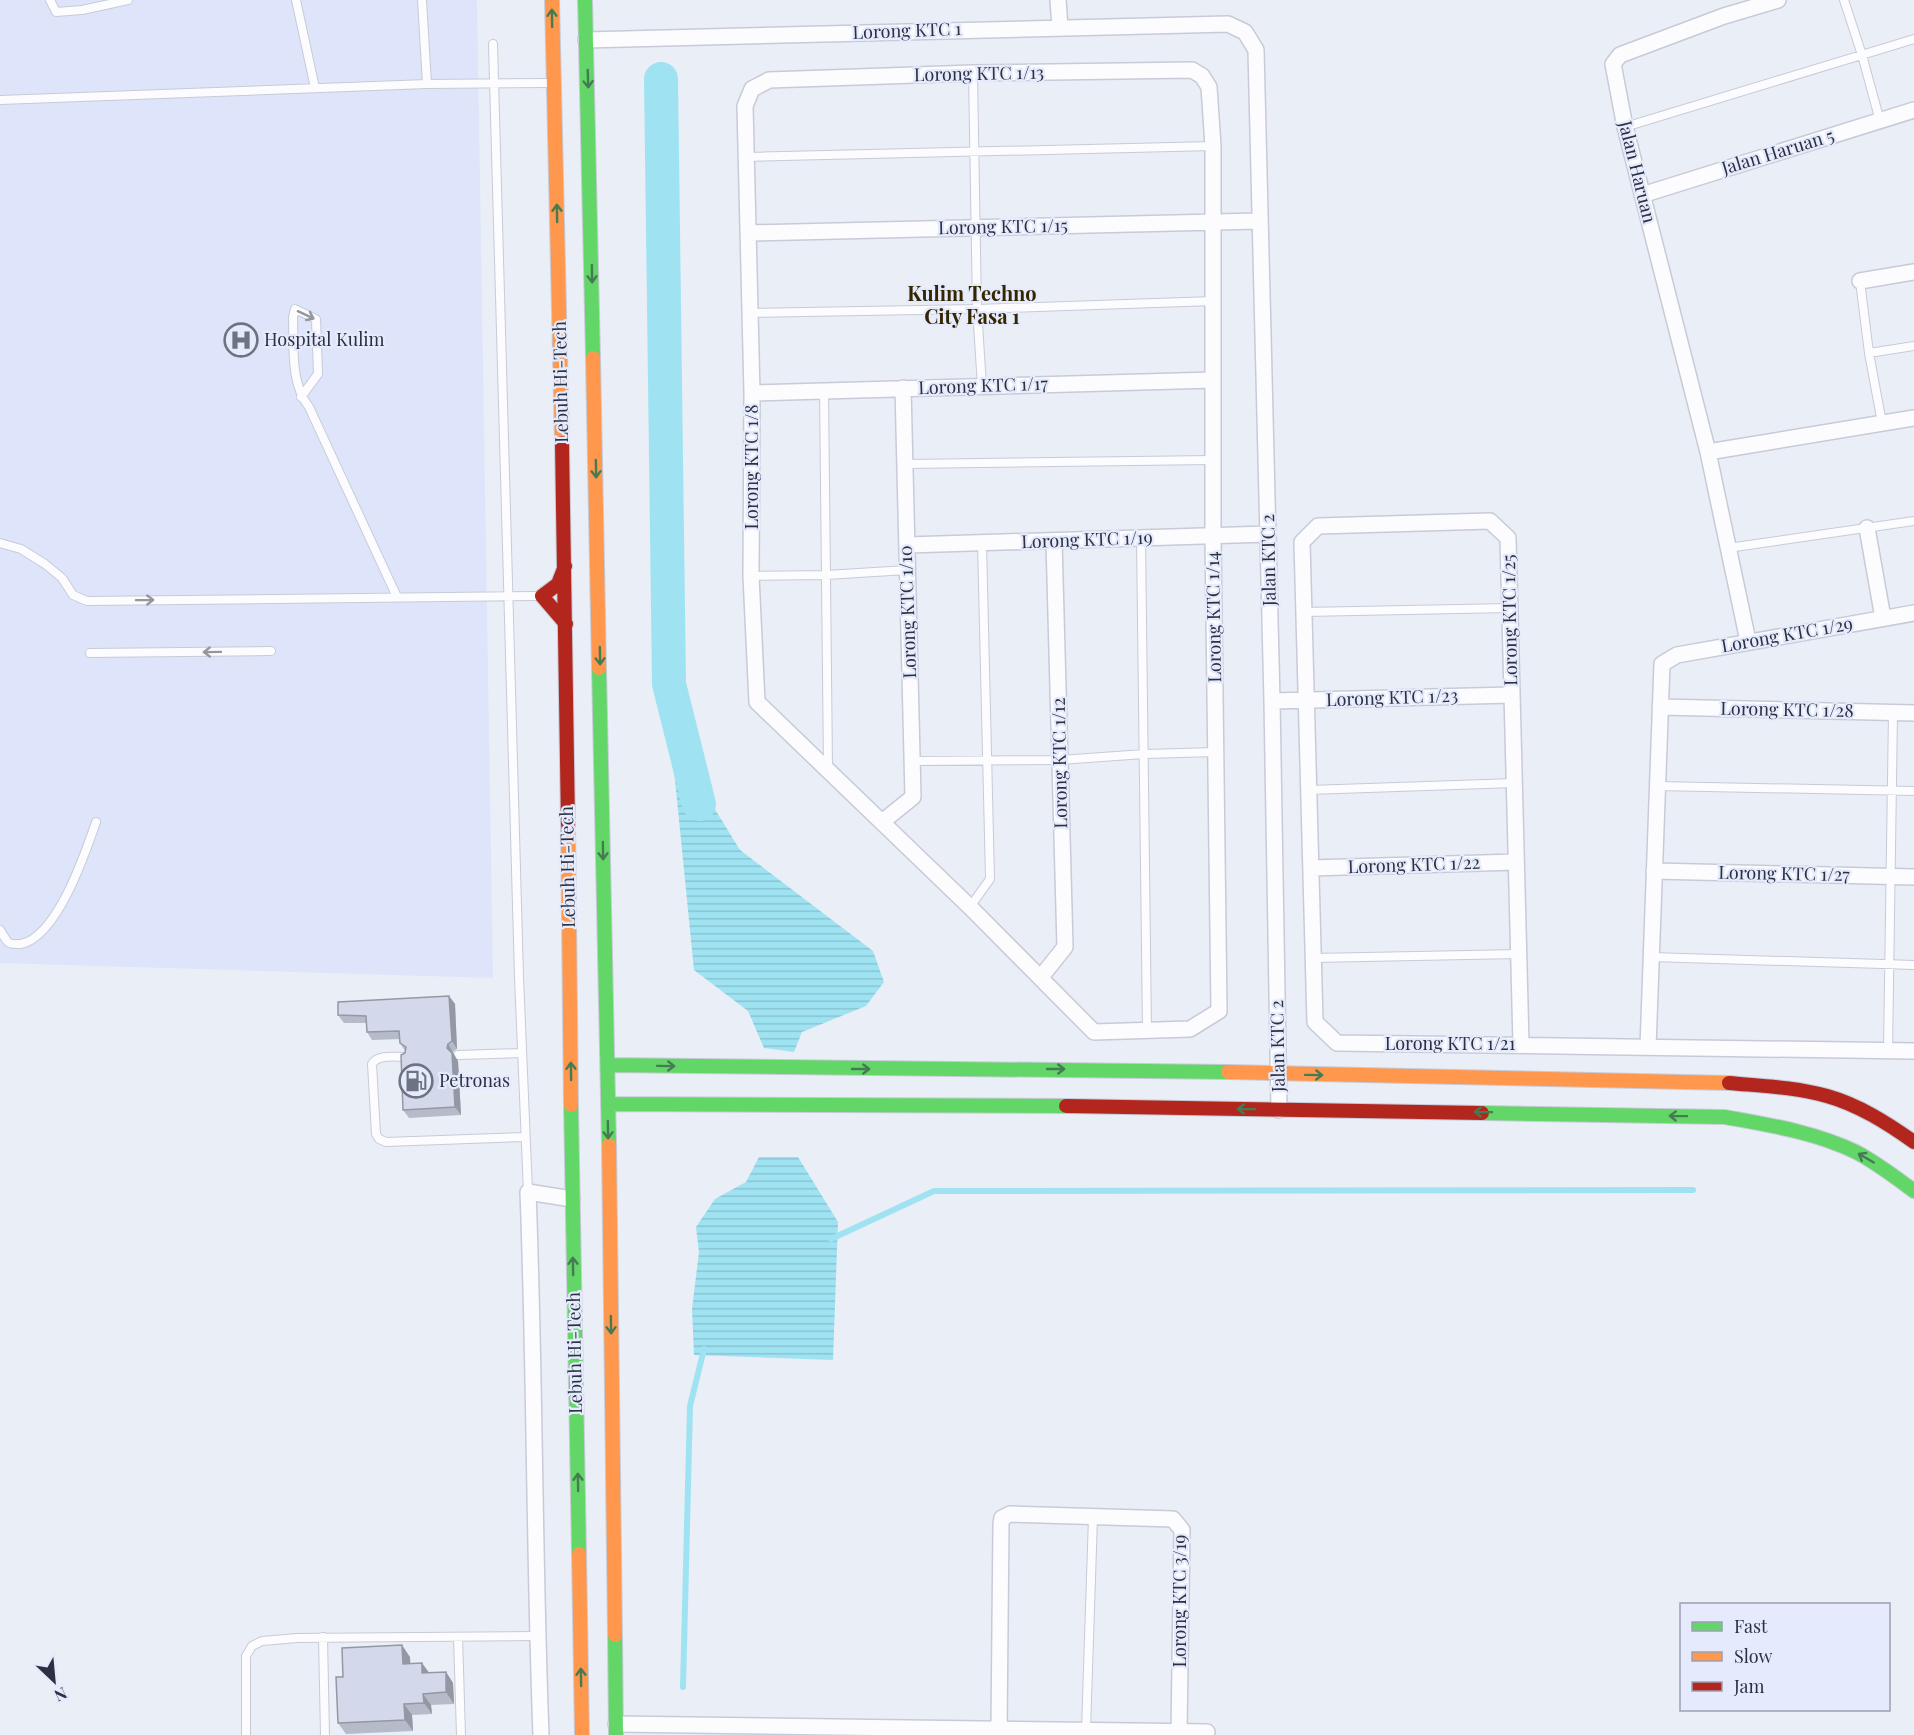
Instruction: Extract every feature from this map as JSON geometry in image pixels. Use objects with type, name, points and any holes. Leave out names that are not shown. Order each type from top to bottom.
[{"type":"main road","name":"Lebuh Hi-Tech","points":[[552,0],[565,565],[582,597]]},
{"type":"main road","name":"Lebuh Hi-Tech","points":[[585,0],[582,597],[608,1065],[616,1729]]},
{"type":"main road","points":[[565,565],[558,584],[542,596],[566,624]]},
{"type":"main road","name":"Lebuh Hi-Tech","points":[[582,597],[566,624],[572,1199],[582,1735]]},
{"type":"main road","points":[[608,1065],[1072,1069],[1727,1083],[1814,1093],[1851,1105],[1889,1125],[1914,1142]]},
{"type":"main road","points":[[608,1104],[1101,1106],[1725,1117],[1786,1128],[1846,1147],[1885,1170],[1914,1191]]},
{"type":"street","points":[[1058,0],[1060,27]]},
{"type":"street","name":"Jalan Haruan","points":[[1748,641],[1708,452],[1625,128],[1613,64],[1620,55],[1724,16],[1778,0]]},
{"type":"street","name":"Lorong KTC 1","points":[[586,40],[1228,24]]},
{"type":"street","name":"Jalan KTC 2","points":[[1228,24],[1245,32],[1256,50],[1258,221],[1272,701],[1279,1110]]},
{"type":"street","name":"Lorong KTC 1/13","points":[[748,232],[745,106],[752,89],[769,80],[973,73],[1192,70],[1202,76],[1209,87],[1213,146],[1213,223]]},
{"type":"street","name":"Jalan Haruan 5","points":[[1642,195],[1914,110]]},
{"type":"street","name":"Lorong KTC 1/15","points":[[748,232],[1258,221]]},
{"type":"street","name":"Lorong KTC 1/14","points":[[1147,1030],[1190,1029],[1219,1011],[1212,460],[1213,223]]},
{"type":"street","name":"Lorong KTC 1/8","points":[[748,232],[752,393],[751,576],[757,702],[828,768]]},
{"type":"street","points":[[1860,281],[1914,272]]},
{"type":"street","name":"Lorong KTC 1/17","points":[[752,393],[1213,380]]},
{"type":"street","name":"Lorong KTC 1/10","points":[[882,822],[913,797],[903,388]]},
{"type":"street","points":[[1708,452],[1914,418]]},
{"type":"street","name":"Lorong KTC 1/25","points":[[1306,701],[1302,542],[1318,526],[1490,521],[1508,538],[1521,1044]]},
{"type":"street","points":[[1867,528],[1883,618]]},
{"type":"street","name":"Lorong KTC 1/19","points":[[907,545],[1268,534]]},
{"type":"street","name":"Lorong KTC 1/12","points":[[1041,977],[1065,947],[1054,541]]},
{"type":"street","name":"Lorong KTC 1/29","points":[[1660,706],[1662,664],[1677,655],[1914,613]]},
{"type":"street","name":"Lorong KTC 1/23","points":[[1272,701],[1512,695]]},
{"type":"street","name":"Lorong KTC 1/21","points":[[1306,701],[1315,1022],[1337,1043],[1914,1051]]},
{"type":"street","points":[[1648,1047],[1660,706]]},
{"type":"street","name":"Lorong KTC 1/28","points":[[1660,706],[1914,713]]},
{"type":"street","points":[[828,768],[1094,1032],[1147,1030]]},
{"type":"street","name":"Lorong KTC 1/22","points":[[1311,868],[1516,862]]},
{"type":"street","name":"Lorong KTC 1/27","points":[[1654,871],[1914,877]]},
{"type":"street","points":[[540,1735],[534,1332],[528,1192],[572,1199]]},
{"type":"street","name":"Lorong KTC 3/19","points":[[999,1729],[1000,1524],[1002,1518],[1010,1514],[1173,1519],[1182,1530],[1179,1731]]},
{"type":"street","points":[[616,1729],[837,1726],[897,1732],[999,1729],[1207,1732]]},
{"type":"lane","points":[[50,0],[56,12],[82,10],[128,0]]},
{"type":"lane","points":[[296,0],[315,88]]},
{"type":"lane","points":[[422,0],[427,84]]},
{"type":"lane","points":[[1844,0],[1880,121]]},
{"type":"lane","points":[[1625,128],[1914,39]]},
{"type":"lane","points":[[493,44],[528,1192]]},
{"type":"lane","points":[[973,73],[977,309],[982,386]]},
{"type":"lane","points":[[0,100],[427,84],[553,83]]},
{"type":"lane","points":[[746,157],[1213,146]]},
{"type":"lane","points":[[1860,281],[1869,353],[1882,423]]},
{"type":"lane","points":[[750,314],[1214,301]]},
{"type":"lane","points":[[301,397],[318,374],[316,319],[295,309],[293,317],[296,382],[301,397],[309,407],[397,597]]},
{"type":"lane","points":[[1869,353],[1914,346]]},
{"type":"lane","points":[[824,390],[828,768]]},
{"type":"lane","points":[[905,464],[1212,460]]},
{"type":"lane","points":[[1728,548],[1914,520]]},
{"type":"lane","points":[[1141,538],[1147,1030]]},
{"type":"lane","points":[[0,543],[21,549],[45,564],[62,578],[73,596],[87,601],[582,597]]},
{"type":"lane","points":[[970,907],[990,879],[982,543]]},
{"type":"lane","points":[[751,576],[826,575],[908,570]]},
{"type":"lane","points":[[1304,612],[1510,608]]},
{"type":"lane","points":[[90,653],[271,651]]},
{"type":"lane","points":[[1888,1051],[1893,712]]},
{"type":"lane","points":[[912,761],[1060,760],[1216,752]]},
{"type":"lane","points":[[1309,790],[1515,783]]},
{"type":"lane","points":[[1657,786],[1914,791]]},
{"type":"lane","points":[[0,930],[8,942],[15,945],[32,942],[50,923],[68,892],[96,822]]},
{"type":"lane","points":[[1313,958],[1519,954]]},
{"type":"lane","points":[[1651,957],[1914,965]]},
{"type":"lane","points":[[458,1055],[522,1053]]},
{"type":"lane","points":[[406,1057],[380,1057],[372,1064],[376,1134],[379,1139],[386,1142],[525,1137]]},
{"type":"lane","points":[[1086,1730],[1093,1517]]},
{"type":"lane","points":[[246,1735],[246,1656],[252,1646],[262,1641],[323,1637],[537,1635]]},
{"type":"lane","points":[[323,1637],[325,1735]]},
{"type":"lane","points":[[458,1637],[461,1735]]},
{"type":"shaded area","name":"Hospital Kulim","points":[[0,0],[477,0],[493,978],[0,963]]},
{"type":"water","points":[[697,757],[708,798],[740,850],[873,951],[884,982],[866,1006],[802,1032],[794,1052],[764,1048],[748,1011],[694,970],[673,760]]},
{"type":"water","points":[[759,1157],[798,1157],[838,1222],[833,1360],[694,1355],[692,1309],[699,1252],[696,1227],[715,1199],[746,1182]]},
{"type":"building","points":[[449,996],[452,1041],[447,1048],[452,1053],[455,1107],[403,1110],[401,1055],[405,1053],[406,1047],[400,1043],[399,1031],[367,1032],[366,1016],[338,1015],[338,1002]]},
{"type":"building","points":[[402,1645],[403,1664],[422,1663],[422,1673],[446,1672],[446,1692],[423,1694],[424,1703],[404,1704],[405,1720],[338,1723],[336,1677],[343,1677],[342,1648]]},
{"type":"waterway","points":[[661,79],[669,684],[699,804]]},
{"type":"waterway","points":[[831,1239],[934,1191],[1693,1190]]},
{"type":"waterway","points":[[683,1687],[690,1406],[704,1349]]},
{"type":"traffic: fast","points":[[585,0],[593,358]]},
{"type":"traffic: fast","points":[[599,668],[609,1145]]},
{"type":"traffic: fast","points":[[608,1065],[1228,1072]]},
{"type":"traffic: fast","points":[[608,1104],[1066,1106]]},
{"type":"traffic: fast","points":[[571,1105],[579,1554]]},
{"type":"traffic: fast","points":[[1482,1113],[1725,1117],[1742,1120],[1792,1130],[1840,1145],[1886,1170],[1914,1191]]},
{"type":"traffic: fast","points":[[615,1635],[616,1735]]},
{"type":"traffic: slow","points":[[552,0],[562,443]]},
{"type":"traffic: slow","points":[[593,358],[599,668]]},
{"type":"traffic: slow","points":[[568,824],[571,1105]]},
{"type":"traffic: slow","points":[[1228,1072],[1729,1083]]},
{"type":"traffic: slow","points":[[609,1145],[615,1635]]},
{"type":"traffic: slow","points":[[579,1554],[582,1735]]},
{"type":"traffic: jam","points":[[562,443],[568,824]]},
{"type":"traffic: jam","points":[[565,566],[558,584],[542,596],[566,624]]},
{"type":"traffic: jam","points":[[1729,1083],[1791,1089],[1827,1096],[1872,1115],[1914,1142]]},
{"type":"traffic: jam","points":[[1066,1106],[1482,1113]]},
{"type":"place","name":"Hospital Kulim","points":[[241,340]]},
{"type":"place","name":"Petronas","points":[[416,1081]]},
{"type":"district","name":"Kulim Techno City Fasa 1","points":[[972,306]]}]
